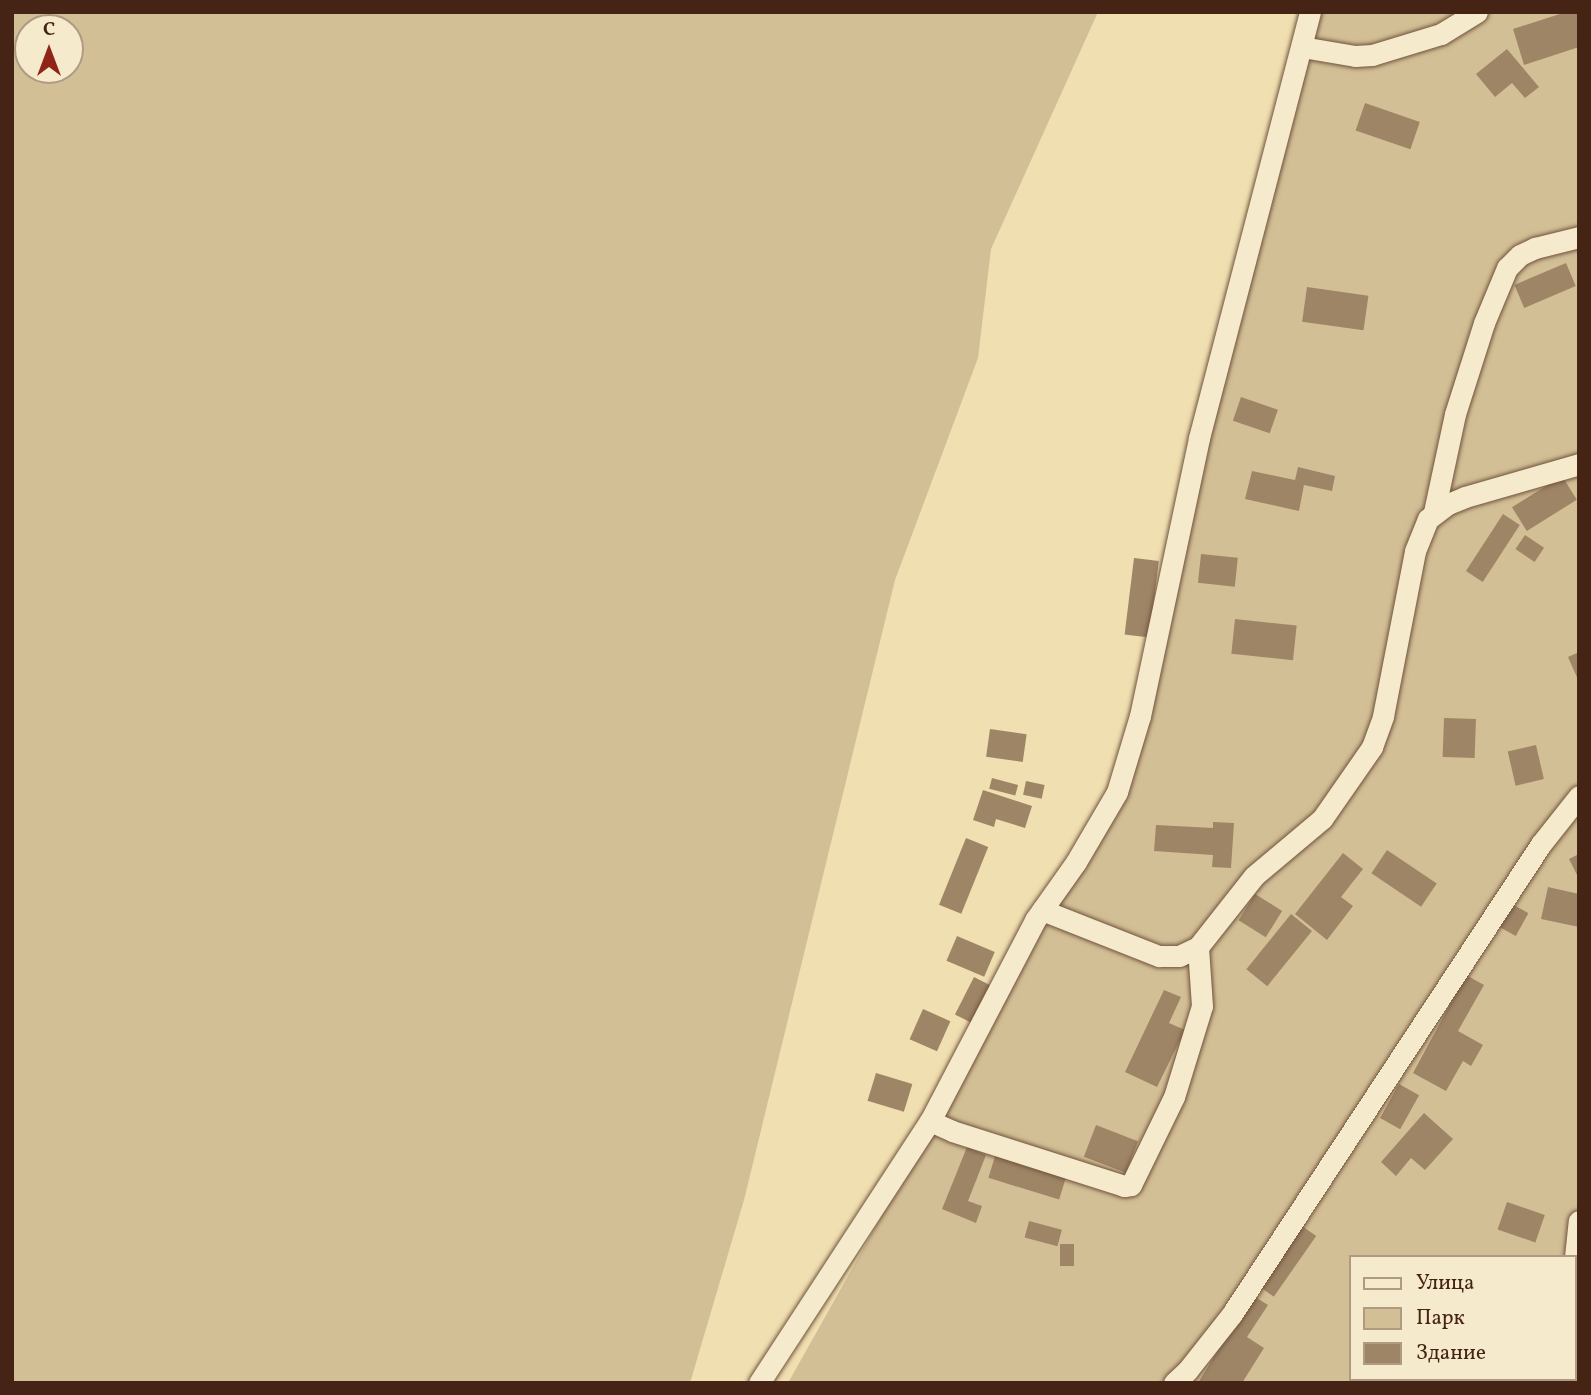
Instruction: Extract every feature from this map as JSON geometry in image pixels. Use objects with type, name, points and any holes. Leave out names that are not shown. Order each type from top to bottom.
[{"type":"street","points":[[759,1383],[930,1121],[1042,910],[1098,827],[1130,757],[1199,438],[1310,12]]},
{"type":"street","points":[[1302,47],[1372,55],[1441,34],[1476,12]]},
{"type":"street","points":[[1042,910],[1159,956],[1179,956],[1198,947],[1254,876],[1322,819],[1372,747],[1383,716],[1415,551],[1422,528],[1434,512],[1455,414],[1484,323],[1507,268],[1520,255],[1535,248],[1560,239],[1579,237]]},
{"type":"street","points":[[1434,512],[1465,497],[1579,464]]},
{"type":"street","points":[[1174,1383],[1187,1371],[1239,1304],[1541,844],[1579,796]]},
{"type":"street","points":[[930,1121],[1031,1157],[1124,1186],[1131,1185],[1174,1097],[1202,1006],[1198,947]]},
{"type":"street","points":[[1575,1255],[1579,1221]]},
{"type":"green space","points":[[12,12],[1098,12],[991,249],[978,358],[895,580],[744,1200],[690,1383],[12,1383]]},
{"type":"green space","points":[[1313,12],[1579,12],[1579,1383],[788,1383],[1051,914],[1121,803],[1164,609]]},
{"type":"building","points":[[1566,12],[1577,12],[1579,47],[1524,65],[1513,29]]},
{"type":"building","points":[[1507,49],[1539,87],[1525,98],[1512,83],[1495,97],[1476,74]]},
{"type":"building","points":[[1365,103],[1420,122],[1410,149],[1356,130]]},
{"type":"building","points":[[1566,263],[1576,286],[1524,308],[1514,285]]},
{"type":"building","points":[[1307,287],[1368,296],[1364,330],[1302,322]]},
{"type":"building","points":[[1241,397],[1278,410],[1270,433],[1233,421]]},
{"type":"building","points":[[1298,467],[1335,476],[1332,491],[1304,485],[1299,511],[1245,499],[1252,471],[1295,480]]},
{"type":"building","points":[[1562,476],[1577,500],[1527,531],[1512,507]]},
{"type":"building","points":[[1503,514],[1520,525],[1483,582],[1466,571]]},
{"type":"building","points":[[1525,535],[1544,548],[1535,562],[1515,549]]},
{"type":"building","points":[[1201,554],[1238,558],[1235,587],[1198,583]]},
{"type":"building","points":[[1134,558],[1159,561],[1149,637],[1125,634]]},
{"type":"building","points":[[1235,619],[1297,625],[1293,660],[1231,654]]},
{"type":"building","points":[[1579,652],[1579,682],[1568,657]]},
{"type":"building","points":[[1444,718],[1476,719],[1475,758],[1443,757]]},
{"type":"building","points":[[990,729],[1027,734],[1023,762],[986,757]]},
{"type":"building","points":[[1536,745],[1544,779],[1516,786],[1508,752]]},
{"type":"building","points":[[992,778],[1018,785],[1015,796],[989,789]]},
{"type":"building","points":[[1026,781],[1045,785],[1042,799],[1023,795]]},
{"type":"building","points":[[983,790],[1032,806],[1025,828],[996,819],[994,827],[973,820]]},
{"type":"building","points":[[1213,822],[1234,823],[1231,868],[1212,867],[1213,855],[1154,851],[1156,825],[1213,828]]},
{"type":"building","points":[[966,838],[988,847],[961,914],[939,905]]},
{"type":"building","points":[[1387,850],[1437,884],[1421,907],[1371,873]]},
{"type":"building","points":[[1343,853],[1363,869],[1341,897],[1353,906],[1327,940],[1295,914]]},
{"type":"building","points":[[1579,854],[1579,879],[1569,859]]},
{"type":"building","points":[[1548,887],[1579,894],[1579,927],[1541,919]]},
{"type":"building","points":[[1255,894],[1282,911],[1266,937],[1239,920]]},
{"type":"building","points":[[1510,903],[1528,913],[1516,936],[1497,926]]},
{"type":"building","points":[[1291,914],[1312,931],[1267,986],[1246,969]]},
{"type":"building","points":[[957,936],[995,952],[984,977],[946,961]]},
{"type":"building","points":[[1466,975],[1484,985],[1458,1031],[1483,1045],[1471,1066],[1463,1061],[1446,1091],[1413,1073]]},
{"type":"building","points":[[974,977],[994,987],[975,1024],[955,1014]]},
{"type":"building","points":[[1164,990],[1181,997],[1169,1023],[1185,1030],[1157,1087],[1125,1072]]},
{"type":"building","points":[[923,1009],[950,1021],[937,1051],[910,1039]]},
{"type":"building","points":[[876,1073],[912,1084],[904,1112],[868,1101]]},
{"type":"building","points":[[1399,1084],[1419,1095],[1400,1129],[1380,1118]]},
{"type":"building","points":[[1424,1113],[1453,1139],[1425,1170],[1411,1158],[1396,1176],[1381,1162]]},
{"type":"building","points":[[1096,1125],[1138,1141],[1126,1173],[1084,1157]]},
{"type":"building","points":[[967,1147],[986,1155],[968,1201],[982,1206],[976,1223],[942,1209]]},
{"type":"building","points":[[996,1153],[1067,1175],[1059,1199],[988,1178]]},
{"type":"building","points":[[1507,1202],[1545,1215],[1535,1242],[1498,1229]]},
{"type":"building","points":[[1029,1221],[1062,1230],[1057,1246],[1025,1237]]},
{"type":"building","points":[[1299,1224],[1316,1236],[1274,1297],[1257,1285]]},
{"type":"building","points":[[1060,1244],[1074,1244],[1074,1266],[1060,1266]]},
{"type":"building","points":[[1252,1295],[1268,1305],[1247,1337],[1264,1348],[1242,1383],[1198,1383]]}]
